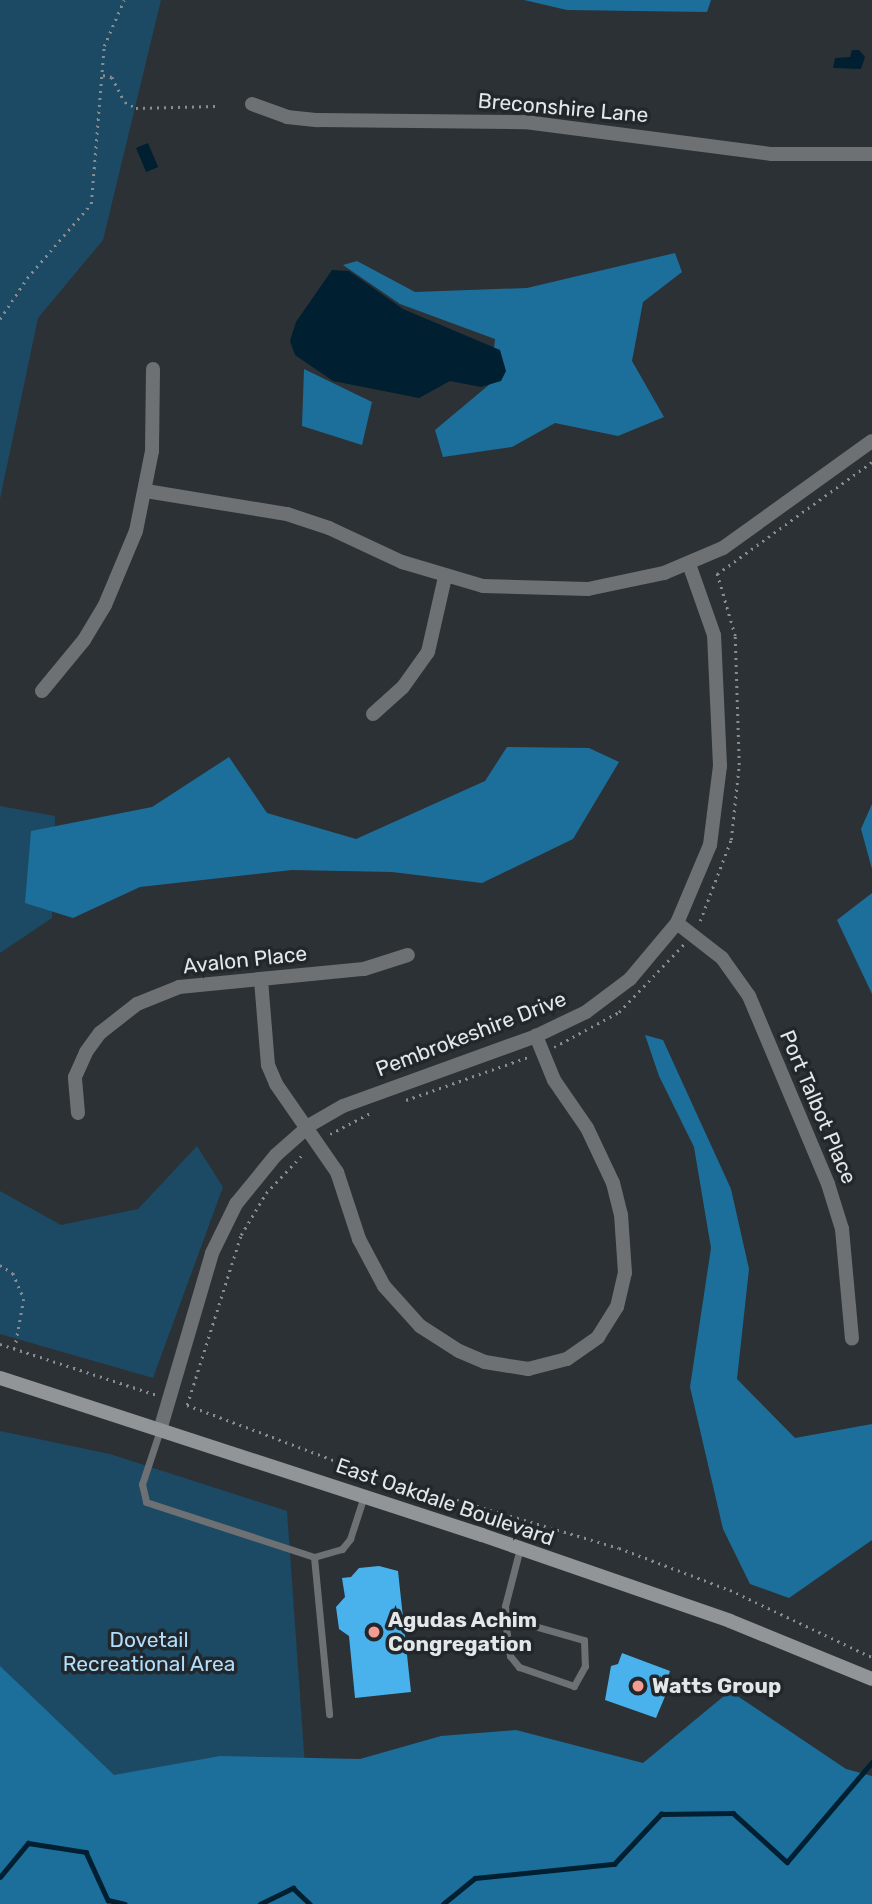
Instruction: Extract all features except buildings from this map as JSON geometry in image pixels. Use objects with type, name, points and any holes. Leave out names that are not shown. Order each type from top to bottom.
[{"type":"main road","name":"East Oakdale Boulevard","points":[[0,1378],[520,1548],[730,1621],[872,1679]]},
{"type":"street","name":"Breconshire Lane","points":[[251,104],[287,117],[318,120],[525,122],[772,154],[872,154]]},
{"type":"street","points":[[42,691],[105,606],[136,531],[146,491],[153,369]]},
{"type":"street","points":[[146,491],[287,514],[445,577],[523,591],[562,591],[627,583],[689,564],[755,529],[872,441]]},
{"type":"street","name":"Pembrokeshire Drive","points":[[160,1430],[223,1228],[252,1182],[305,1129],[368,1095],[536,1036],[609,997],[649,960],[677,923],[710,845],[720,766],[714,635],[689,564]]},
{"type":"street","points":[[373,714],[403,687],[428,652],[445,577]]},
{"type":"street","name":"Port Talbot Place","points":[[677,923],[722,958],[749,996],[828,1184],[842,1229],[852,1339]]},
{"type":"street","name":"Avalon Place","points":[[78,1114],[77,1070],[100,1033],[117,1017],[179,986],[364,969],[408,955]]},
{"type":"street","points":[[261,980],[268,1065],[345,1190],[371,1265],[399,1306],[420,1326],[458,1351],[508,1368],[538,1368],[567,1359],[598,1337],[617,1307],[625,1273],[625,1247],[615,1194],[600,1153],[554,1080],[536,1036]]},
{"type":"lane","points":[[160,1430],[142,1484],[146,1502],[314,1557],[341,1549],[350,1539],[364,1496]]},
{"type":"lane","points":[[506,1618],[584,1640],[585,1666],[574,1686],[519,1667],[510,1656],[506,1618],[520,1548]]},
{"type":"lane","points":[[314,1557],[329,1714]]},
{"type":"path","points":[[0,319],[27,278],[91,204],[107,35],[124,0]]},
{"type":"path","points":[[103,75],[111,77],[122,98],[132,107],[216,106]]},
{"type":"path","points":[[402,1101],[542,1052],[619,1012],[660,975],[692,933],[708,906],[731,840],[739,765],[735,636],[716,574],[872,462]]},
{"type":"path","points":[[187,1405],[240,1235],[279,1178],[315,1143],[382,1109]]},
{"type":"path","points":[[0,1265],[13,1273],[24,1299],[15,1348]]},
{"type":"path","points":[[0,1344],[168,1398],[376,1476],[619,1548],[730,1590],[872,1657]]},
{"type":"green space","points":[[0,0],[161,0],[103,240],[38,318],[0,499]]},
{"type":"green space","points":[[0,806],[55,816],[52,918],[0,953]]},
{"type":"green space","points":[[197,1146],[223,1187],[153,1378],[0,1334],[0,1191],[61,1225],[138,1209]]},
{"type":"green space","name":"Dovetail Recreational Area","points":[[0,1431],[110,1454],[287,1511],[307,1794],[0,1815]]},
{"type":"shaded area","points":[[524,0],[711,0],[707,12],[567,10]]},
{"type":"shaded area","points":[[852,50],[859,50],[865,57],[861,69],[833,68],[835,58],[850,57]]},
{"type":"shaded area","points":[[148,143],[158,167],[146,172],[136,148]]},
{"type":"shaded area","points":[[675,253],[682,272],[643,302],[632,361],[664,417],[618,436],[555,423],[512,447],[443,457],[435,430],[490,384],[495,339],[400,304],[343,265],[357,261],[415,292],[527,288]]},
{"type":"shaded area","points":[[332,270],[349,271],[403,309],[500,350],[506,371],[501,381],[481,387],[450,381],[419,398],[333,381],[295,355],[290,341],[296,322]]},
{"type":"shaded area","points":[[304,369],[372,402],[362,445],[302,426]]},
{"type":"shaded area","points":[[507,747],[589,748],[619,762],[573,839],[482,883],[392,872],[292,870],[140,887],[73,918],[25,903],[31,831],[152,807],[229,757],[267,813],[356,839],[485,781]]},
{"type":"shaded area","points":[[872,804],[872,869],[861,829]]},
{"type":"shaded area","points":[[872,893],[872,994],[837,920]]},
{"type":"shaded area","points":[[645,1035],[663,1040],[731,1189],[749,1269],[737,1379],[795,1438],[872,1424],[872,1540],[789,1598],[750,1584],[723,1529],[690,1387],[711,1248],[694,1147],[659,1076]]},
{"type":"shaded area","points":[[0,1666],[114,1775],[220,1756],[360,1759],[441,1736],[516,1730],[643,1763],[730,1691],[846,1769],[872,1776],[872,1904],[0,1904]]},
{"type":"waterway","points":[[443,1904],[475,1878],[614,1864],[661,1814],[733,1813],[787,1862],[872,1762]]},
{"type":"waterway","points":[[0,1877],[28,1843],[86,1852],[108,1900],[125,1904]]},
{"type":"waterway","points":[[260,1904],[293,1888],[310,1904]]},
{"type":"place","name":"Agudas Achim Congregation","points":[[374,1632]]},
{"type":"place","name":"Watts Group","points":[[638,1686]]}]
